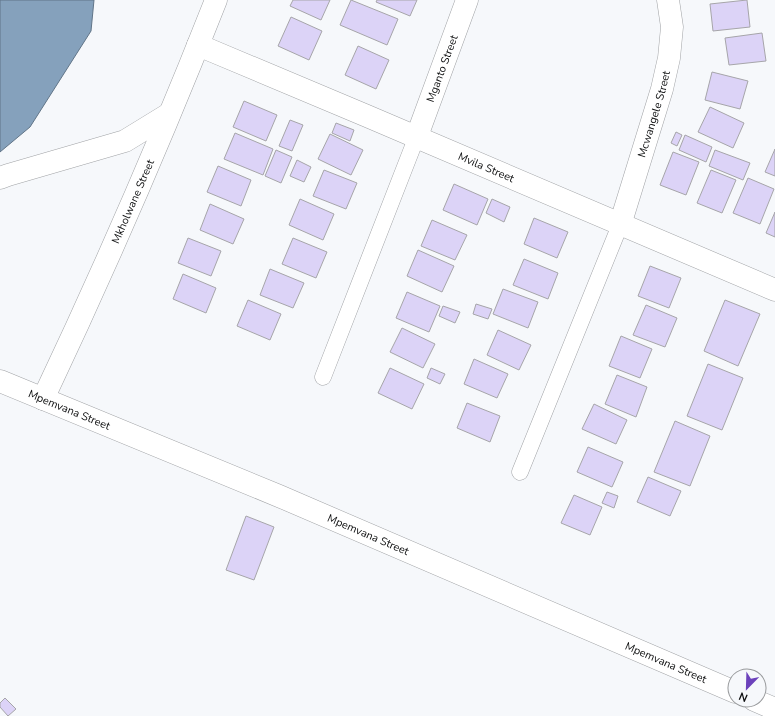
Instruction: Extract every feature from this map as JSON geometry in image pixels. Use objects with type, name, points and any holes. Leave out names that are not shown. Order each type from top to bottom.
[{"type":"street","name":"Mkholwane Street","points":[[43,399],[84,312],[216,0]]},
{"type":"street","name":"Mganto Street","points":[[417,136],[468,0]]},
{"type":"street","name":"Mcwangele Street","points":[[620,225],[662,89],[669,58],[672,27],[668,0]]},
{"type":"street","name":"Mvila Street","points":[[198,44],[417,136],[620,225],[775,290]]},
{"type":"street","points":[[0,178],[125,141],[169,114]]},
{"type":"street","name":"Mpemvana Street","points":[[0,381],[279,496],[727,689]]},
{"type":"lane","points":[[323,377],[417,136]]},
{"type":"lane","points":[[520,472],[620,225]]},
{"type":"water","points":[[0,0],[94,0],[91,31],[30,127],[0,152]]},
{"type":"building","points":[[293,0],[330,0],[321,20],[290,6]]},
{"type":"building","points":[[351,0],[398,19],[387,45],[340,25]]},
{"type":"building","points":[[377,0],[417,0],[410,16],[376,2]]},
{"type":"building","points":[[747,0],[750,27],[713,31],[710,4]]},
{"type":"building","points":[[291,17],[322,31],[309,60],[278,46]]},
{"type":"building","points":[[762,33],[766,61],[729,65],[725,38]]},
{"type":"building","points":[[358,46],[389,60],[376,89],[345,75]]},
{"type":"building","points":[[712,72],[748,81],[740,109],[705,100]]},
{"type":"building","points":[[244,101],[277,115],[266,141],[233,127]]},
{"type":"building","points":[[710,107],[744,123],[733,148],[698,132]]},
{"type":"building","points":[[290,120],[303,125],[292,151],[279,146]]},
{"type":"building","points":[[336,123],[354,130],[350,141],[332,133]]},
{"type":"building","points":[[676,132],[682,135],[677,146],[671,143]]},
{"type":"building","points":[[235,133],[273,149],[263,175],[224,159]]},
{"type":"building","points":[[330,134],[363,150],[351,175],[318,159]]},
{"type":"building","points":[[685,135],[712,147],[706,162],[679,150]]},
{"type":"building","points":[[775,149],[775,176],[765,172]]},
{"type":"building","points":[[276,150],[292,157],[281,183],[265,176]]},
{"type":"building","points":[[715,150],[750,163],[743,180],[709,166]]},
{"type":"building","points":[[673,152],[699,162],[686,195],[660,185]]},
{"type":"building","points":[[297,160],[311,167],[304,182],[290,176]]},
{"type":"building","points":[[218,166],[251,180],[241,206],[207,192]]},
{"type":"building","points":[[324,170],[357,183],[346,209],[313,196]]},
{"type":"building","points":[[711,170],[736,180],[722,213],[697,203]]},
{"type":"building","points":[[748,178],[774,189],[760,224],[733,213]]},
{"type":"building","points":[[454,184],[488,199],[477,225],[443,210]]},
{"type":"building","points":[[300,199],[334,214],[323,240],[289,225]]},
{"type":"building","points":[[492,199],[510,207],[504,222],[486,213]]},
{"type":"building","points":[[210,204],[244,219],[233,244],[200,230]]},
{"type":"building","points":[[775,212],[775,237],[766,233]]},
{"type":"building","points":[[534,218],[568,232],[557,258],[524,244]]},
{"type":"building","points":[[432,220],[467,235],[455,260],[421,246]]},
{"type":"building","points":[[188,238],[221,251],[211,276],[178,263]]},
{"type":"building","points":[[293,238],[327,252],[316,278],[282,264]]},
{"type":"building","points":[[418,250],[454,266],[442,292],[407,276]]},
{"type":"building","points":[[524,259],[558,273],[548,299],[513,285]]},
{"type":"building","points":[[650,266],[681,278],[669,308],[638,296]]},
{"type":"building","points":[[270,269],[304,283],[293,308],[260,295]]},
{"type":"building","points":[[183,274],[216,288],[206,313],[173,299]]},
{"type":"building","points":[[503,289],[538,302],[528,328],[493,314]]},
{"type":"building","points":[[407,292],[440,306],[429,332],[396,318]]},
{"type":"building","points":[[248,300],[281,314],[270,340],[237,326]]},
{"type":"building","points":[[725,300],[760,314],[738,366],[704,351]]},
{"type":"building","points":[[476,304],[492,309],[488,319],[473,314]]},
{"type":"building","points":[[646,305],[677,318],[665,347],[633,335]]},
{"type":"building","points":[[443,306],[460,312],[455,323],[439,316]]},
{"type":"building","points":[[402,328],[435,344],[423,368],[390,352]]},
{"type":"building","points":[[498,330],[531,345],[519,370],[487,355]]},
{"type":"building","points":[[621,336],[652,349],[640,378],[609,366]]},
{"type":"building","points":[[474,359],[508,374],[497,398],[464,384]]},
{"type":"building","points":[[708,364],[743,378],[722,430],[687,416]]},
{"type":"building","points":[[390,368],[424,384],[412,409],[378,393]]},
{"type":"building","points":[[431,368],[445,374],[440,384],[427,378]]},
{"type":"building","points":[[617,375],[647,387],[636,417],[605,404]]},
{"type":"building","points":[[467,403],[500,416],[490,442],[457,428]]},
{"type":"building","points":[[594,404],[627,420],[616,444],[582,429]]},
{"type":"building","points":[[675,421],[710,436],[690,486],[654,472]]},
{"type":"building","points":[[588,447],[623,462],[612,487],[577,472]]},
{"type":"building","points":[[648,477],[681,491],[670,516],[637,502]]},
{"type":"building","points":[[607,492],[618,496],[614,508],[602,503]]},
{"type":"building","points":[[574,495],[602,507],[590,535],[561,523]]},
{"type":"building","points":[[246,516],[274,527],[254,580],[226,570]]},
{"type":"building","points":[[5,698],[16,709],[8,716],[0,707],[0,703]]}]
